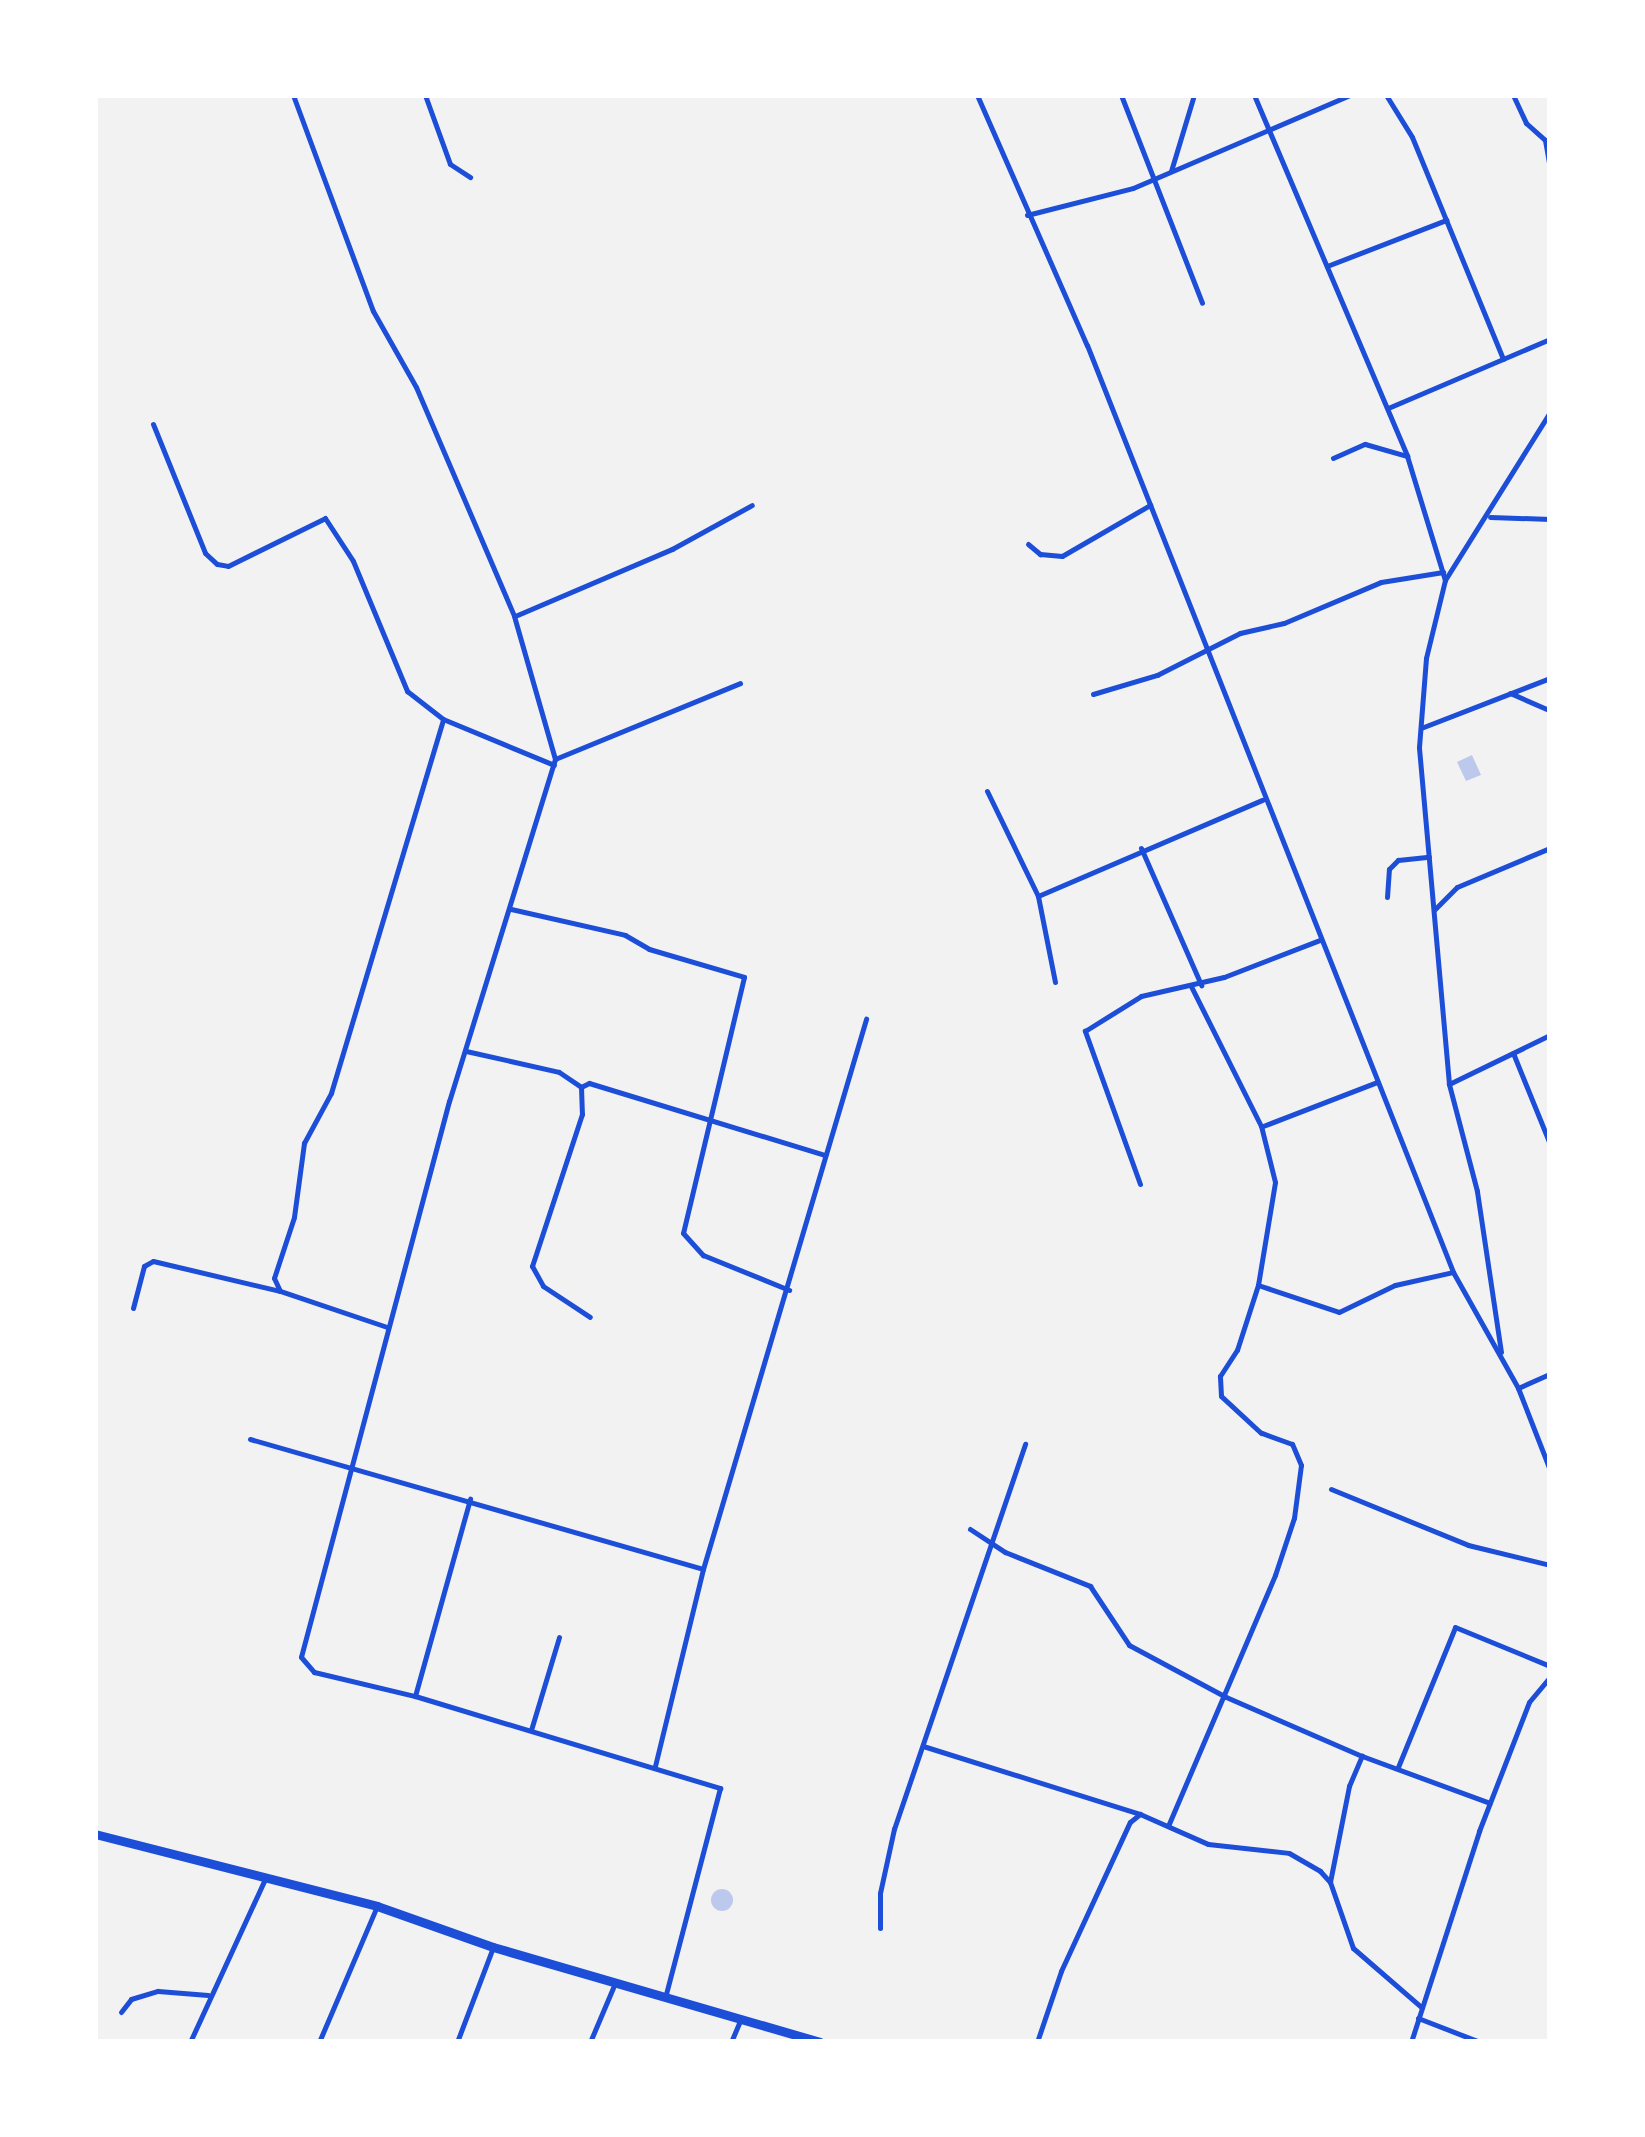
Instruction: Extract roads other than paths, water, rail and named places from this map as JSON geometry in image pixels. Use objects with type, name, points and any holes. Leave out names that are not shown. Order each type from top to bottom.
[{"type":"highway","points":[[95,1834],[377,1906],[493,1947],[614,1983],[666,1994],[819,2042]]},
{"type":"street","points":[[292,95],[373,312],[416,387],[514,616],[554,762],[387,1328],[301,1657],[314,1672],[415,1696],[655,1766],[722,1792],[666,1994]]},
{"type":"street","points":[[425,95],[450,164],[470,177]]},
{"type":"street","points":[[978,95],[1026,215],[1087,345],[1263,800],[1453,1272],[1518,1388],[1550,1470]]},
{"type":"street","points":[[1121,95],[1202,303]]},
{"type":"street","points":[[1171,171],[1194,95]]},
{"type":"street","points":[[1254,95],[1407,456],[1445,580]]},
{"type":"street","points":[[1026,215],[1156,178],[1350,95]]},
{"type":"street","points":[[1386,95],[1446,220],[1503,358]]},
{"type":"street","points":[[1513,95],[1526,123],[1545,140],[1550,167]]},
{"type":"street","points":[[1328,266],[1446,220]]},
{"type":"street","points":[[1388,408],[1550,338]]},
{"type":"street","points":[[1501,1355],[1477,1191],[1449,1084],[1421,728],[1432,616],[1445,580],[1490,517],[1550,412]]},
{"type":"street","points":[[153,424],[205,553],[217,564],[228,566],[325,518],[331,523],[353,561],[407,691],[443,719],[554,762],[740,683]]},
{"type":"street","points":[[1333,458],[1365,444],[1407,456]]},
{"type":"street","points":[[514,616],[672,549],[752,505]]},
{"type":"street","points":[[1028,544],[1040,554],[1062,556],[1150,506]]},
{"type":"street","points":[[1490,517],[1550,519]]},
{"type":"street","points":[[1093,694],[1206,655],[1240,633],[1284,623],[1381,582],[1443,572]]},
{"type":"street","points":[[1421,728],[1550,678]]},
{"type":"street","points":[[1510,692],[1549,710]]},
{"type":"street","points":[[280,1290],[276,1262],[294,1218],[304,1143],[331,1093],[443,719]]},
{"type":"street","points":[[987,791],[1038,896],[1055,982]]},
{"type":"street","points":[[1038,896],[1142,848],[1263,800]]},
{"type":"street","points":[[1142,848],[1201,984]]},
{"type":"street","points":[[1435,910],[1457,887],[1550,848]]},
{"type":"street","points":[[1388,897],[1389,868],[1398,860],[1430,857]]},
{"type":"street","points":[[511,908],[625,935],[649,949],[744,976],[685,1211],[687,1242],[788,1290]]},
{"type":"street","points":[[1140,1184],[1085,1032],[1141,996],[1201,984],[1320,940]]},
{"type":"street","points":[[1168,1826],[1226,1697],[1294,1518],[1301,1465],[1292,1444],[1261,1433],[1221,1396],[1220,1376],[1237,1350],[1258,1285],[1275,1182],[1262,1126],[1191,986]]},
{"type":"street","points":[[655,1766],[703,1569],[866,1019]]},
{"type":"street","points":[[1449,1084],[1550,1035]]},
{"type":"street","points":[[466,1051],[559,1072],[581,1086]]},
{"type":"street","points":[[1513,1053],[1550,1144]]},
{"type":"street","points":[[1262,1126],[1376,1082]]},
{"type":"street","points":[[581,1086],[590,1083],[825,1155]]},
{"type":"street","points":[[581,1086],[582,1114],[532,1266],[543,1286],[590,1317]]},
{"type":"street","points":[[132,1308],[144,1266],[153,1261],[280,1290],[387,1328]]},
{"type":"street","points":[[1258,1285],[1339,1312],[1395,1285],[1453,1272]]},
{"type":"street","points":[[1518,1388],[1550,1374]]},
{"type":"street","points":[[250,1439],[470,1499],[703,1569]]},
{"type":"street","points":[[880,1928],[886,1860],[1025,1444]]},
{"type":"street","points":[[1330,1489],[1468,1545],[1550,1565]]},
{"type":"street","points":[[415,1696],[470,1499]]},
{"type":"street","points":[[970,1529],[994,1546],[1075,1575],[1090,1586],[1128,1645],[1226,1697],[1362,1756],[1491,1803]]},
{"type":"street","points":[[1398,1766],[1455,1627],[1550,1666]]},
{"type":"street","points":[[531,1730],[559,1637]]},
{"type":"street","points":[[1410,2042],[1529,1702],[1550,1677]]},
{"type":"street","points":[[924,1746],[1140,1814],[1208,1844],[1289,1853],[1330,1882]]},
{"type":"street","points":[[1362,1756],[1349,1786],[1330,1882],[1353,1948],[1421,2007]]},
{"type":"street","points":[[1037,2042],[1060,1971],[1130,1822],[1140,1814]]},
{"type":"street","points":[[190,2042],[208,1995],[266,1877]]},
{"type":"street","points":[[319,2042],[377,1906]]},
{"type":"street","points":[[458,2042],[493,1947]]},
{"type":"street","points":[[590,2042],[614,1983]]},
{"type":"street","points":[[121,2012],[131,1999],[158,1991],[208,1995]]},
{"type":"street","points":[[731,2042],[741,2018]]},
{"type":"street","points":[[1418,2018],[1480,2042]]}]
